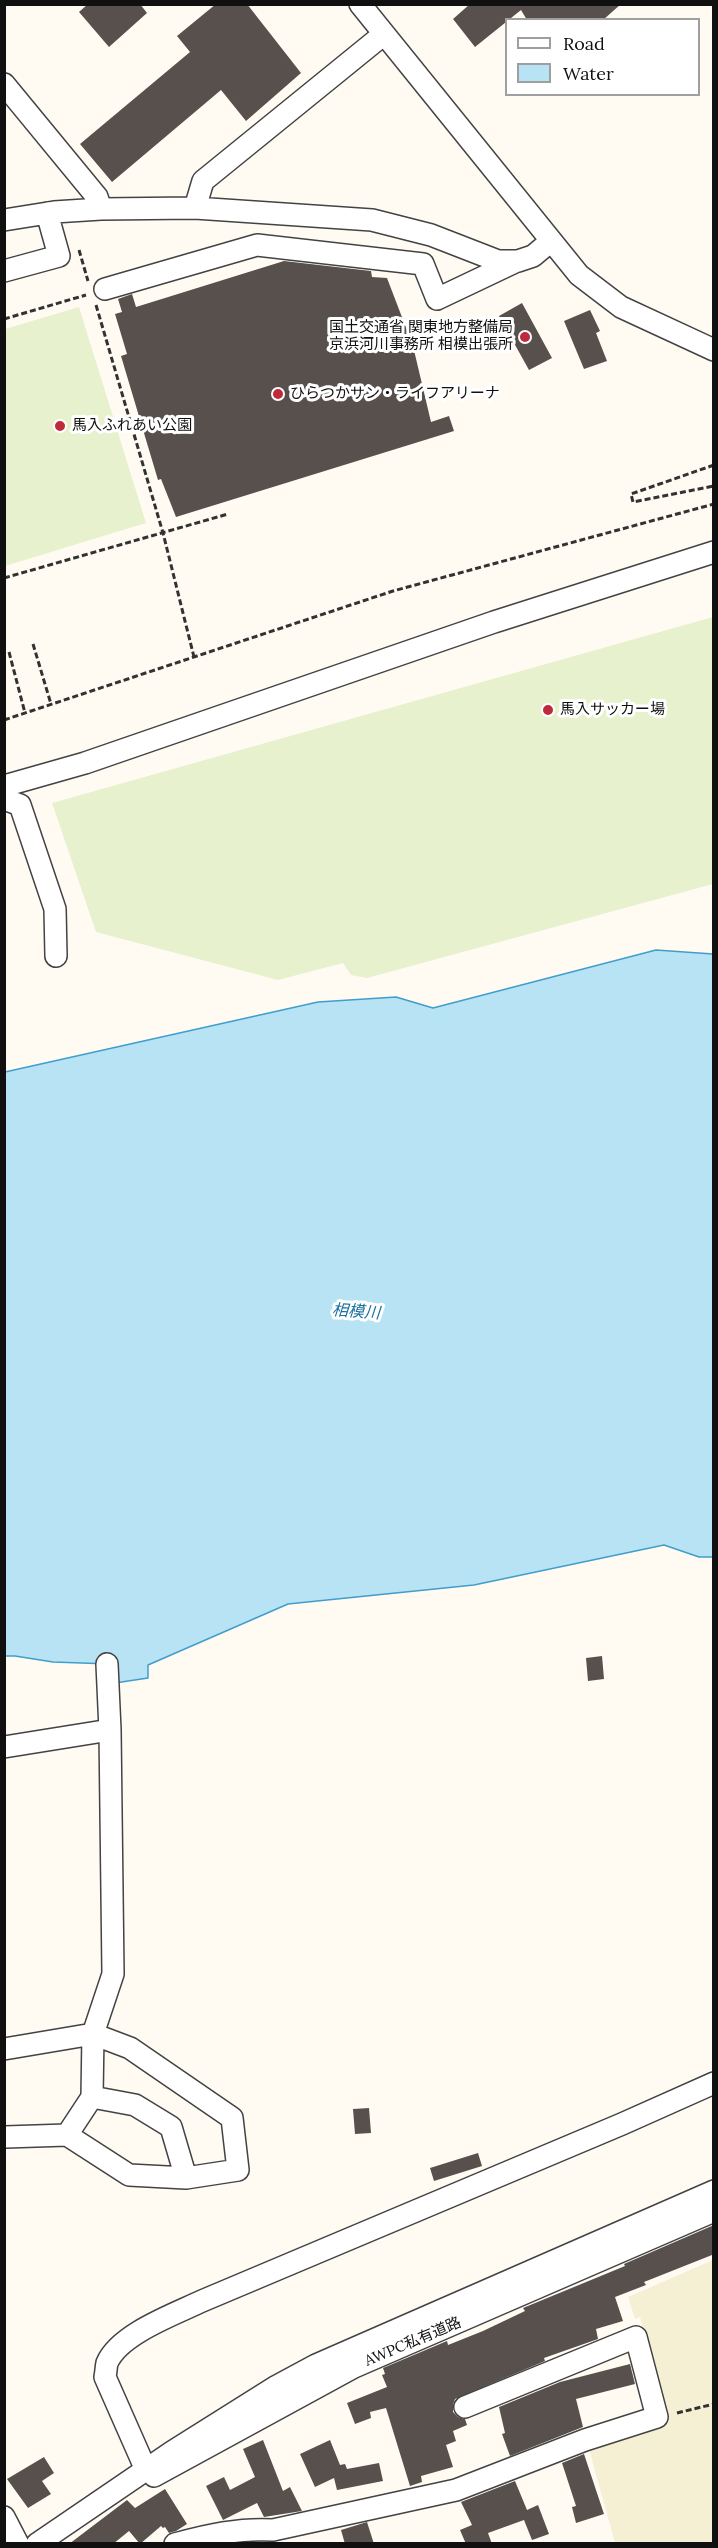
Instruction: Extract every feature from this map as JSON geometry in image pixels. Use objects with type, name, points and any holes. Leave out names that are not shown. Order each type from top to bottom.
[{"type":"street","points":[[360,4],[579,275],[621,307],[714,350]]},
{"type":"street","points":[[195,208],[204,181],[384,34]]},
{"type":"street","points":[[4,84],[97,197],[101,209]]},
{"type":"street","points":[[4,220],[47,213],[101,209],[195,208],[238,213],[372,220],[431,235],[498,261],[518,261]]},
{"type":"street","points":[[4,271],[59,256],[47,213]]},
{"type":"street","points":[[98,291],[257,245],[423,264],[437,299],[532,256],[551,241]]},
{"type":"street","points":[[4,786],[85,763],[494,622],[714,552]]},
{"type":"street","points":[[4,799],[20,805],[55,909],[56,956]]},
{"type":"street","points":[[67,2135],[92,2097],[93,2034],[113,1974],[110,1730],[106,1664]]},
{"type":"street","points":[[4,1747],[110,1730]]},
{"type":"street","points":[[4,2049],[93,2034],[130,2048],[232,2118],[238,2170],[186,2178],[129,2175],[67,2135],[5,2137]]},
{"type":"street","points":[[146,2470],[105,2377],[107,2362],[118,2348],[141,2330],[201,2301],[714,2083]]},
{"type":"street","points":[[92,2097],[135,2106],[171,2127],[186,2178]]},
{"type":"street","points":[[37,2544],[146,2470],[277,2386],[325,2360],[714,2191]]},
{"type":"street","name":"AWPC私有道路","points":[[120,2489],[164,2473],[354,2367],[714,2211]]},
{"type":"street","points":[[175,2544],[228,2531],[250,2536],[456,2490],[585,2440],[657,2417],[636,2337],[465,2407]]},
{"type":"street","points":[[4,2517],[18,2544]]},
{"type":"path","points":[[76,242],[98,291],[195,658]]},
{"type":"path","points":[[4,319],[98,291]]},
{"type":"path","points":[[714,465],[631,494],[633,502],[714,486]]},
{"type":"path","points":[[4,720],[393,591],[714,504]]},
{"type":"path","points":[[4,579],[228,514]]},
{"type":"path","points":[[33,644],[51,705]]},
{"type":"path","points":[[9,652],[25,713]]},
{"type":"path","points":[[657,2417],[714,2404]]},
{"type":"shaded area","points":[[713,2260],[713,2543],[615,2543],[588,2445],[668,2421],[640,2317],[635,2319],[628,2297]]},
{"type":"green space","name":"馬入ふれあい公園","points":[[79,307],[146,523],[5,566],[5,329]]},
{"type":"green space","name":"馬入サッカー場","points":[[713,617],[713,884],[367,978],[351,975],[343,963],[278,980],[96,932],[52,803]]},
{"type":"water","name":"相模川","points":[[656,950],[713,954],[713,1557],[699,1557],[664,1545],[474,1585],[288,1604],[148,1665],[148,1678],[115,1683],[110,1664],[53,1662],[5,1656],[5,1072],[318,1002],[396,997],[433,1008]]},
{"type":"building","points":[[88,4],[140,4],[147,13],[109,47],[79,12]]},
{"type":"building","points":[[216,4],[247,4],[301,73],[246,121],[221,90],[112,182],[80,144],[190,52],[177,36]]},
{"type":"building","points":[[470,4],[621,4],[605,18],[526,18],[521,10],[511,18],[505,18],[505,23],[475,47],[453,19]]},
{"type":"building","name":"ひらつかサン・ライフアリーナ","points":[[284,261],[371,271],[372,277],[387,278],[413,346],[431,422],[449,416],[454,431],[176,517],[161,479],[158,480],[121,356],[127,354],[115,314],[122,312],[118,299],[132,294],[136,307]]},
{"type":"building","name":"国土交通省 関東地方整備局 京浜河川事務所 相模出張所","points":[[522,303],[552,358],[529,370],[499,316]]},
{"type":"building","points":[[590,310],[600,331],[596,333],[607,361],[584,369],[564,321]]},
{"type":"building","points":[[602,1656],[604,1679],[588,1681],[586,1658]]},
{"type":"building","points":[[369,2108],[371,2133],[355,2134],[353,2109]]},
{"type":"building","points":[[478,2153],[482,2166],[434,2181],[430,2168]]},
{"type":"building","points":[[714,2225],[712,2255],[644,2282],[646,2285],[615,2297],[623,2321],[596,2329],[598,2339],[544,2358],[545,2361],[455,2399],[453,2412],[465,2419],[467,2425],[453,2431],[456,2441],[446,2445],[453,2467],[421,2476],[422,2482],[410,2486],[386,2408],[370,2412],[371,2418],[355,2424],[347,2403],[387,2387],[382,2375],[385,2374],[383,2368],[447,2341],[448,2345],[483,2331],[525,2311],[523,2308],[625,2266],[624,2264]]},
{"type":"building","points":[[630,2364],[635,2384],[576,2399],[583,2427],[510,2456],[502,2434],[505,2433],[499,2407],[560,2382]]},
{"type":"building","points":[[263,2440],[283,2491],[290,2487],[302,2511],[264,2517],[257,2503],[223,2520],[206,2486],[224,2477],[230,2490],[255,2477],[243,2449]]},
{"type":"building","points":[[330,2440],[340,2465],[345,2464],[347,2469],[379,2463],[383,2481],[337,2490],[334,2478],[315,2487],[300,2454]]},
{"type":"building","points":[[584,2454],[604,2514],[576,2523],[572,2507],[576,2506],[562,2463]]},
{"type":"building","points":[[44,2457],[54,2473],[42,2481],[51,2494],[28,2508],[7,2479]]},
{"type":"building","points":[[515,2481],[527,2510],[538,2505],[549,2534],[532,2540],[524,2520],[488,2533],[492,2544],[466,2544],[460,2530],[472,2525],[461,2502]]},
{"type":"building","points":[[165,2489],[187,2524],[176,2531],[169,2533],[165,2527],[161,2526],[140,2544],[129,2531],[113,2544],[69,2544],[127,2500],[135,2508]]},
{"type":"building","points":[[367,2522],[374,2544],[345,2544],[341,2530]]},
{"type":"place","name":"国土交通省 関東地方整備局 京浜河川事務所 相模出張所","points":[[525,337]]},
{"type":"place","name":"ひらつかサン・ライフアリーナ","points":[[278,394]]},
{"type":"place","name":"馬入ふれあい公園","points":[[60,426]]},
{"type":"place","name":"馬入サッカー場","points":[[548,710]]}]
